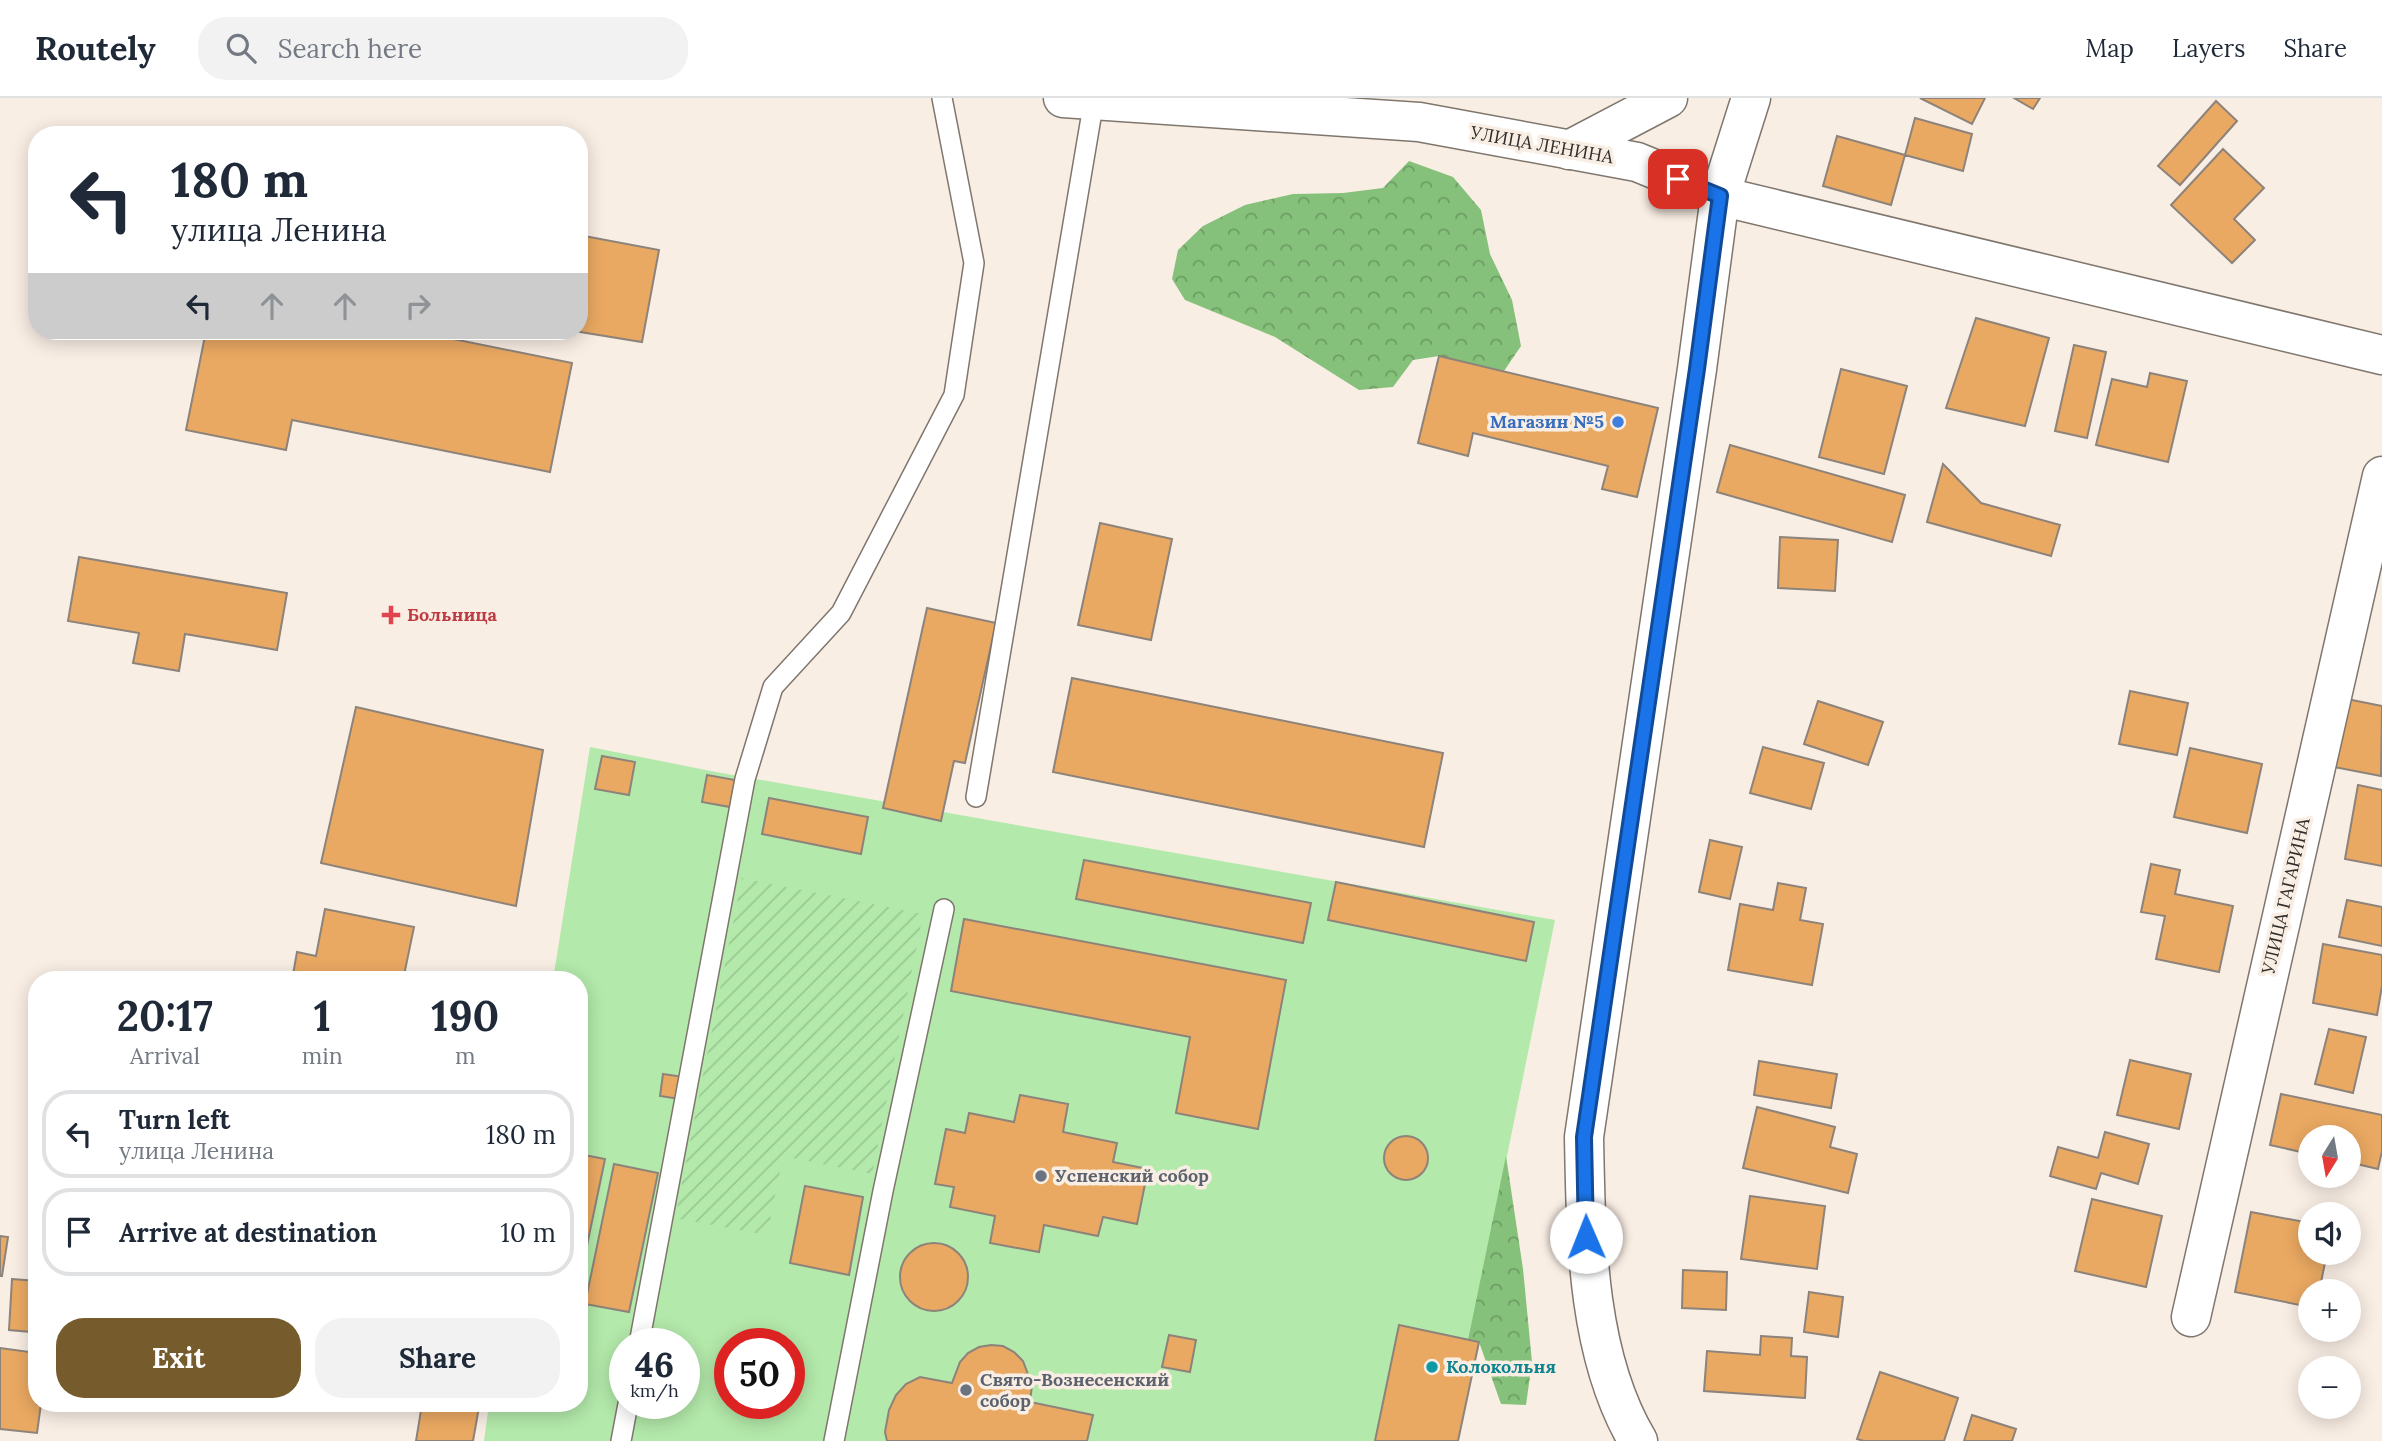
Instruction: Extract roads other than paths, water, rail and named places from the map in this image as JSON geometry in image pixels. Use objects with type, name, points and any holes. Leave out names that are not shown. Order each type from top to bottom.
[{"type":"main road","points":[[1569,150],[1621,109],[1668,98]]},
{"type":"main road","points":[[1638,1441],[1623,1416],[1597,1329],[1586,1237],[1584,1137],[1720,196],[1751,98]]},
{"type":"main road","name":"УЛИЦА ЛЕНИНА","points":[[1079,99],[1173,102],[1419,122],[1637,162],[1720,196],[2382,355]]},
{"type":"main road","name":"УЛИЦА ГАГАРИНА","points":[[2191,1317],[2382,476]]},
{"type":"lane","points":[[642,1328],[743,792],[774,687],[841,613],[954,396],[974,263],[942,98]]},
{"type":"lane","points":[[976,797],[1079,99]]},
{"type":"lane","points":[[834,1441],[883,1191],[944,909]]},
{"type":"lane","points":[[621,1441],[625,1419]]},
{"type":"place","name":"Магазин №5","points":[[1618,422]]},
{"type":"place","name":"Больница","points":[[391,615]]},
{"type":"place","name":"Успенский собор","points":[[1041,1176]]},
{"type":"place","name":"Колокольня","points":[[1432,1367]]},
{"type":"place","name":"Свято-Вознесенский собор","points":[[966,1390]]}]
